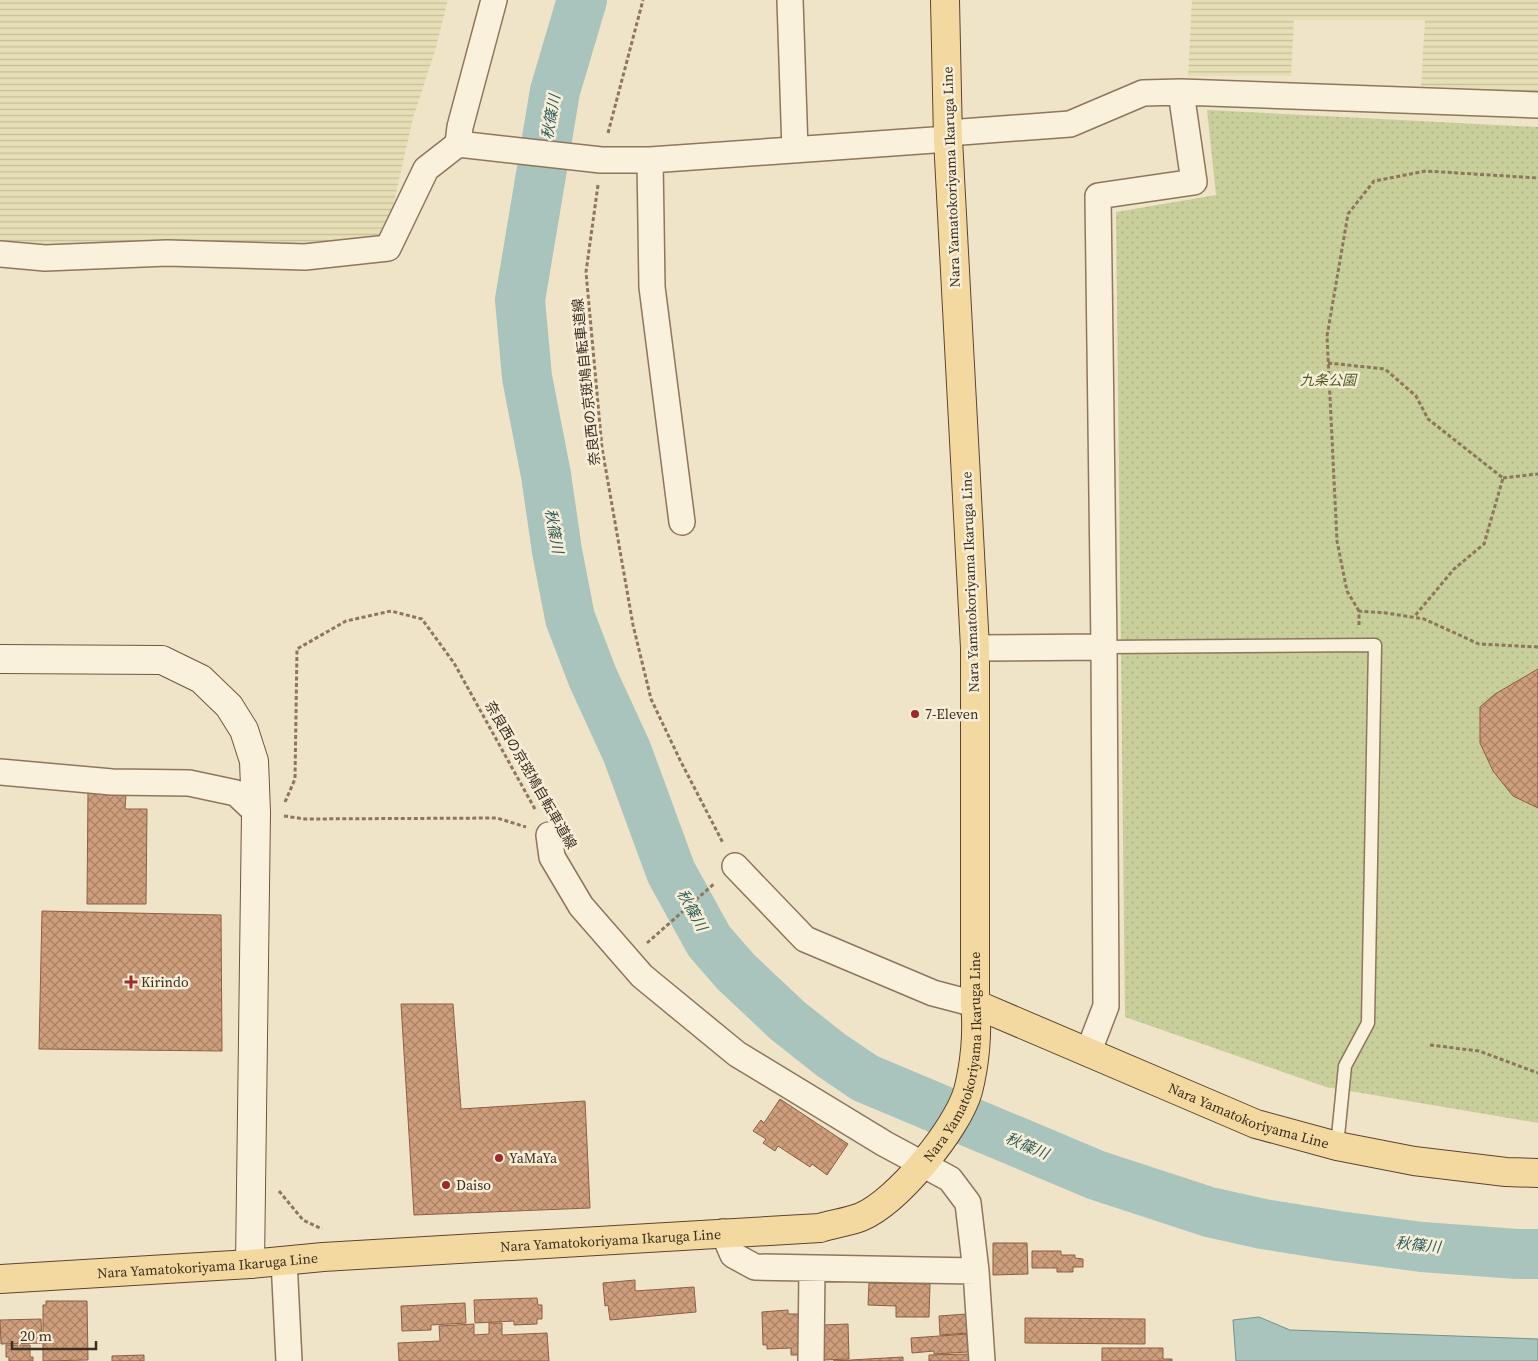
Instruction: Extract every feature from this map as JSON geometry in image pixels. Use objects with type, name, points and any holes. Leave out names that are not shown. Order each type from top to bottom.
[{"type":"main road","name":"Nara Yamatokoriyama Ikaruga Line","points":[[0,1279],[250,1264],[323,1256],[820,1228],[861,1216],[894,1194],[928,1157],[960,1110],[968,1090],[976,1013],[975,648],[948,136],[945,0]]},
{"type":"main road","name":"Nara Yamatokoriyama Line","points":[[976,1013],[1088,1053],[1256,1124],[1337,1146],[1414,1161],[1506,1172],[1538,1173]]},
{"type":"street","points":[[468,146],[460,127],[494,0]]},
{"type":"street","points":[[790,0],[795,150]]},
{"type":"street","points":[[0,254],[45,258],[167,253],[305,257],[388,248],[426,170],[468,146],[601,160],[650,160],[795,150],[1070,124],[1143,93],[1181,92],[1538,105]]},
{"type":"street","points":[[1088,1053],[1106,1006],[1104,648],[1098,196],[1194,182],[1181,92]]},
{"type":"street","points":[[650,160],[652,287],[682,522]]},
{"type":"street","points":[[975,648],[1104,648]]},
{"type":"street","points":[[0,658],[162,660],[201,679],[228,706],[244,730],[268,813],[250,1264]]},
{"type":"street","points":[[0,772],[112,782],[189,783],[236,793],[268,813]]},
{"type":"street","points":[[549,835],[552,857],[581,906],[642,976],[737,1054],[886,1144],[928,1157],[950,1179],[968,1203],[976,1271],[982,1361]]},
{"type":"street","points":[[735,866],[805,938],[976,1013]]},
{"type":"street","points":[[723,1232],[733,1255],[755,1267],[976,1271]]},
{"type":"street","points":[[284,1260],[289,1361]]},
{"type":"street","points":[[812,1268],[812,1361]]},
{"type":"lane","points":[[1104,648],[1375,645],[1368,1023],[1345,1066],[1337,1146]]},
{"type":"path","name":"奈良西の京斑鳩自転車道線","points":[[643,0],[601,160],[586,272],[602,448],[634,625],[651,699],[680,760],[735,866]]},
{"type":"path","points":[[1360,645],[1359,611],[1346,591],[1337,541],[1327,336],[1348,214],[1374,181],[1426,171],[1538,178]]},
{"type":"path","points":[[1328,363],[1385,369],[1416,396],[1428,419],[1503,478],[1538,474]]},
{"type":"path","points":[[1414,617],[1454,569],[1484,544],[1503,478]]},
{"type":"path","name":"奈良西の京斑鳩自転車道線","points":[[268,813],[295,779],[297,649],[346,621],[391,611],[422,619],[454,663],[549,835]]},
{"type":"path","points":[[1359,611],[1424,619],[1480,644],[1538,647]]},
{"type":"path","points":[[268,813],[305,820],[498,818],[549,835]]},
{"type":"path","points":[[645,944],[735,866]]},
{"type":"path","points":[[1430,1046],[1480,1050],[1538,1074]]},
{"type":"path","points":[[277,1189],[303,1220],[322,1229],[323,1256]]},
{"type":"shaded area","points":[[0,0],[448,0],[435,51],[413,118],[385,242],[318,250],[0,247]]},
{"type":"shaded area","points":[[1192,0],[1538,0],[1538,92],[1421,86],[1425,20],[1294,20],[1291,76],[1188,76]]},
{"type":"green space","name":"九条公園","points":[[1207,110],[1538,127],[1538,1123],[1326,1087],[1125,1017],[1116,212],[1216,195]]},
{"type":"water","points":[[1259,1317],[1290,1330],[1538,1339],[1538,1361],[1236,1361],[1233,1320]]},
{"type":"building","points":[[1538,669],[1538,808],[1513,796],[1493,771],[1480,743],[1480,707],[1495,694]]},
{"type":"building","points":[[88,790],[107,790],[107,794],[126,794],[125,809],[147,809],[146,904],[87,904]]},
{"type":"building","name":"Kirindo","points":[[42,911],[221,915],[222,1051],[39,1049]]},
{"type":"building","name":"YaMaYa","points":[[401,1004],[453,1004],[461,1109],[585,1101],[590,1208],[414,1215]]},
{"type":"building","points":[[780,1099],[848,1144],[827,1175],[812,1164],[810,1167],[778,1146],[775,1151],[763,1143],[766,1139],[753,1131],[761,1120],[764,1123]]},
{"type":"building","points":[[993,1243],[1027,1243],[1028,1274],[993,1275]]},
{"type":"building","points":[[1032,1251],[1061,1251],[1061,1255],[1075,1255],[1075,1258],[1083,1259],[1083,1267],[1073,1267],[1073,1272],[1057,1272],[1057,1268],[1032,1268]]},
{"type":"building","points":[[635,1280],[635,1291],[694,1287],[696,1312],[610,1320],[608,1305],[605,1306],[603,1283]]},
{"type":"building","points":[[869,1283],[930,1284],[929,1317],[896,1317],[896,1306],[868,1305]]},
{"type":"building","points":[[537,1298],[538,1305],[542,1305],[542,1319],[537,1319],[537,1324],[514,1325],[514,1321],[475,1323],[474,1300]]},
{"type":"building","points":[[46,1301],[87,1301],[88,1360],[43,1361],[43,1305],[46,1305]]},
{"type":"building","points":[[465,1303],[466,1323],[431,1325],[431,1330],[402,1331],[401,1306]]},
{"type":"building","points":[[788,1310],[788,1314],[800,1314],[803,1355],[791,1355],[791,1348],[767,1349],[767,1345],[763,1345],[762,1312]]},
{"type":"building","points":[[967,1314],[968,1333],[940,1335],[939,1316]]},
{"type":"building","points":[[1025,1318],[1145,1319],[1145,1344],[1025,1343]]},
{"type":"building","points":[[41,1319],[42,1343],[1,1344],[0,1320]]},
{"type":"building","points":[[489,1323],[502,1323],[502,1335],[547,1333],[549,1361],[399,1361],[398,1343],[440,1341],[439,1326],[474,1324],[474,1335],[489,1334]]},
{"type":"building","points":[[848,1324],[849,1359],[824,1360],[823,1325]]},
{"type":"building","points":[[967,1334],[968,1352],[934,1354],[934,1351],[912,1353],[911,1338]]},
{"type":"building","points":[[6,1345],[30,1345],[30,1357],[33,1357],[33,1361],[9,1361],[9,1357],[6,1357]]},
{"type":"building","points":[[1102,1348],[1163,1348],[1163,1359],[1172,1359],[1172,1361],[1102,1361]]},
{"type":"building","points":[[969,1354],[969,1361],[929,1361],[929,1355]]},
{"type":"building","points":[[144,1355],[144,1361],[112,1361],[112,1356]]},
{"type":"building","points":[[903,1357],[903,1361],[833,1361]]},
{"type":"waterway","name":"秋篠川","points":[[582,0],[555,91],[520,300],[527,377],[570,618],[593,678],[627,752],[671,872],[709,941],[736,972],[788,1021],[831,1055],[865,1078],[1096,1175],[1209,1212],[1263,1224],[1422,1247],[1538,1254]]},
{"type":"place","name":"7-Eleven","points":[[915,714]]},
{"type":"place","name":"Kirindo","points":[[131,982]]},
{"type":"place","name":"YaMaYa","points":[[499,1158]]},
{"type":"place","name":"Daiso","points":[[446,1185]]}]
